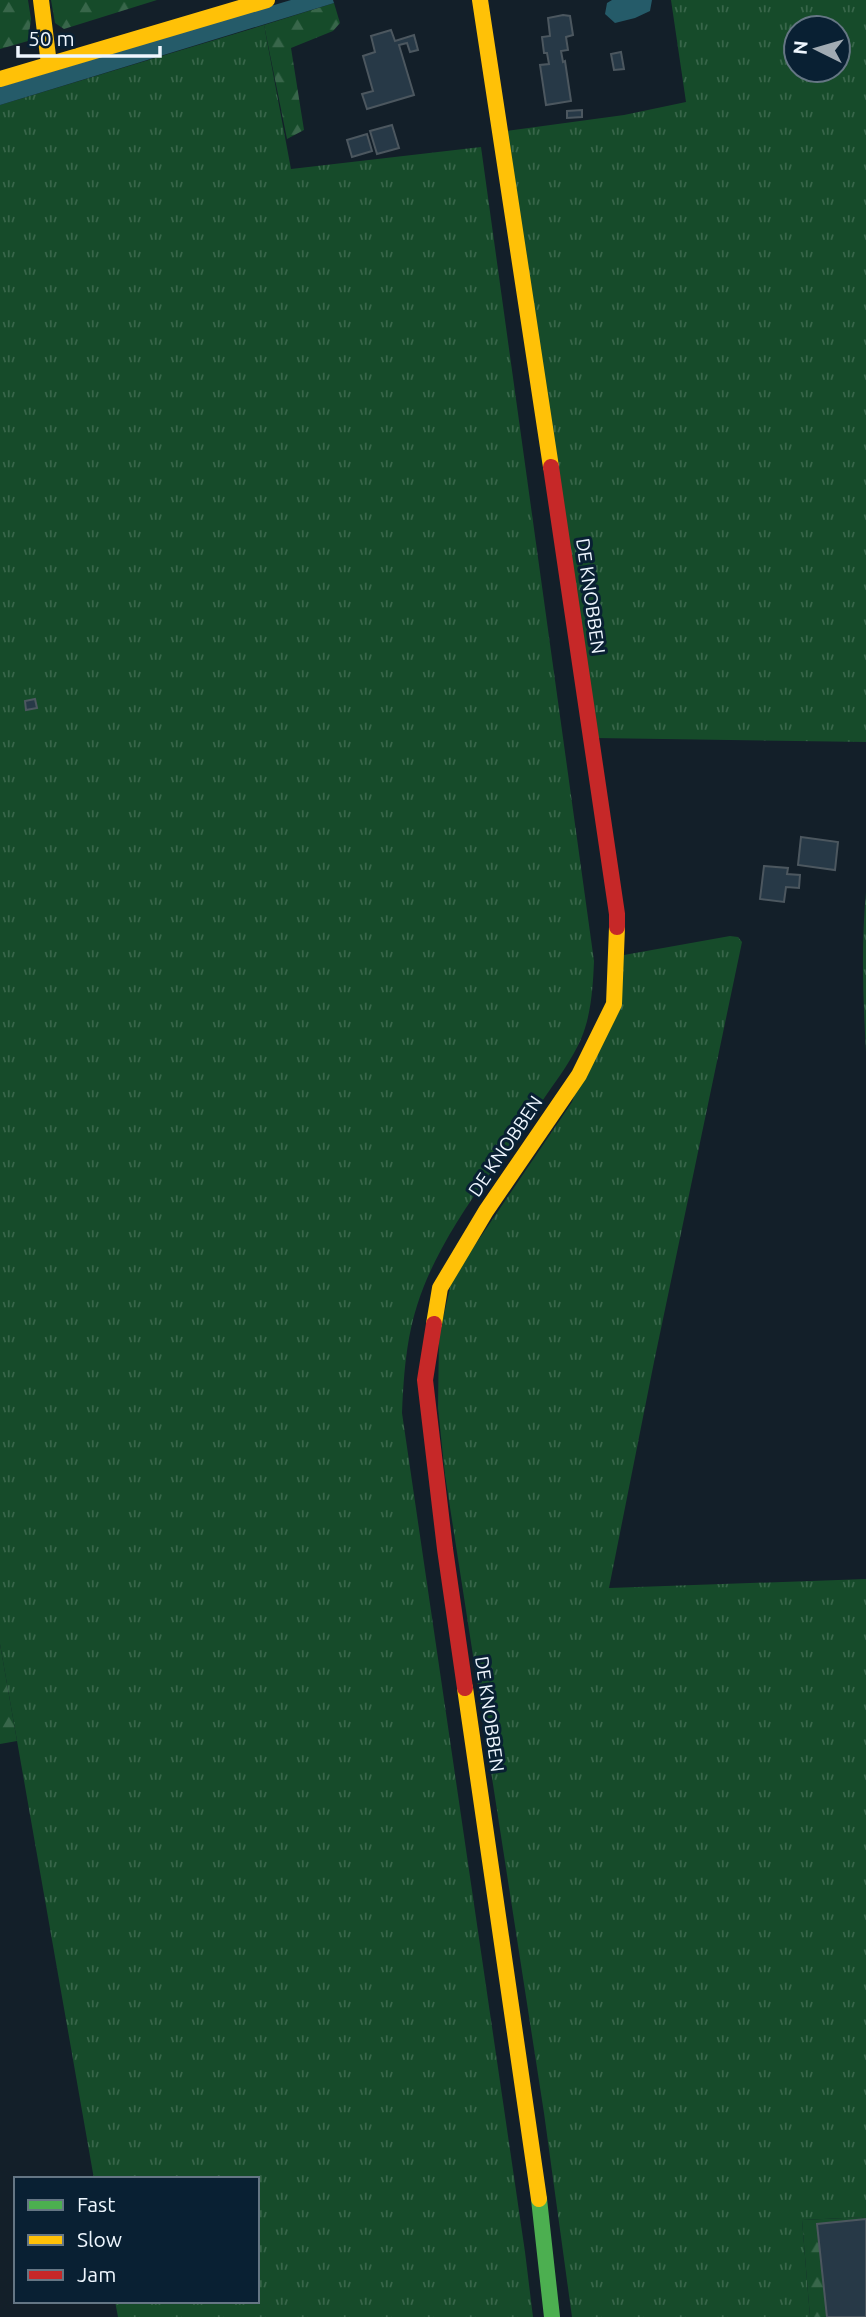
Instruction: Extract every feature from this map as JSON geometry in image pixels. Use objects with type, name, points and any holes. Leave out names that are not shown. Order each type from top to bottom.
[{"type":"street","points":[[41,0],[49,64]]},
{"type":"street","points":[[0,79],[267,0]]},
{"type":"street","name":"DE KNOBBEN","points":[[480,0],[617,914],[614,1004],[579,1075],[486,1211],[440,1288],[425,1380],[444,1549],[546,2251],[552,2317]]},
{"type":"green space","points":[[0,0],[28,0],[31,19],[28,41],[0,49]]},
{"type":"green space","points":[[51,0],[157,0],[64,29],[55,23]]},
{"type":"green space","points":[[671,0],[866,0],[866,742],[596,738],[507,131],[624,115],[686,102]]},
{"type":"green space","points":[[334,3],[340,23],[333,31],[291,48],[304,130],[287,139],[264,25]]},
{"type":"green space","points":[[264,25],[291,169],[481,147],[594,961],[589,1011],[577,1046],[556,1081],[466,1208],[431,1269],[411,1328],[402,1413],[533,2317],[118,2317],[115,2303],[259,2303],[259,2177],[94,2177],[0,1644],[0,105]]},
{"type":"green space","points":[[866,892],[866,1052],[863,932]]},
{"type":"green space","points":[[730,936],[738,937],[742,942],[609,1588],[866,1579],[866,2217],[802,2220],[810,2317],[572,2317],[544,2113],[445,1475],[438,1408],[439,1336],[452,1279],[572,1102],[624,955]]},
{"type":"green space","points":[[0,1644],[17,1741],[0,1744]]},
{"type":"green space","points":[[866,2217],[866,2236],[832,2317],[810,2317],[802,2220]]},
{"type":"water","points":[[291,0],[333,0],[334,3],[0,105],[0,87]]},
{"type":"water","points":[[612,0],[652,0],[650,11],[615,23],[605,14],[607,3]]},
{"type":"building","points":[[570,16],[573,35],[566,37],[568,50],[561,51],[571,101],[546,105],[540,65],[549,64],[542,37],[550,36],[548,18]]},
{"type":"building","points":[[391,30],[395,41],[414,35],[418,50],[410,52],[407,43],[399,45],[414,95],[367,109],[362,94],[373,91],[363,56],[375,52],[371,36]]},
{"type":"building","points":[[621,52],[624,69],[614,70],[611,54]]},
{"type":"building","points":[[582,110],[582,117],[567,118],[567,111]]},
{"type":"building","points":[[392,125],[399,148],[377,154],[370,131]]},
{"type":"building","points":[[367,134],[372,151],[352,157],[347,140]]},
{"type":"building","points":[[35,699],[37,708],[26,710],[25,701]]},
{"type":"building","points":[[801,837],[838,842],[835,870],[798,865]]},
{"type":"building","points":[[764,866],[788,868],[787,874],[800,875],[799,888],[786,887],[784,902],[760,899]]},
{"type":"building","points":[[866,2219],[866,2317],[827,2317],[817,2224]]},
{"type":"traffic: fast","points":[[539,2199],[552,2317]]},
{"type":"traffic: slow","points":[[41,0],[49,64]]},
{"type":"traffic: slow","points":[[0,79],[267,0]]},
{"type":"traffic: slow","points":[[480,0],[551,467]]},
{"type":"traffic: slow","points":[[434,1324],[440,1288],[486,1211],[579,1075],[614,1004],[617,927]]},
{"type":"traffic: slow","points":[[465,1688],[539,2199]]},
{"type":"traffic: jam","points":[[551,467],[617,927]]},
{"type":"traffic: jam","points":[[434,1324],[425,1380],[465,1688]]}]
